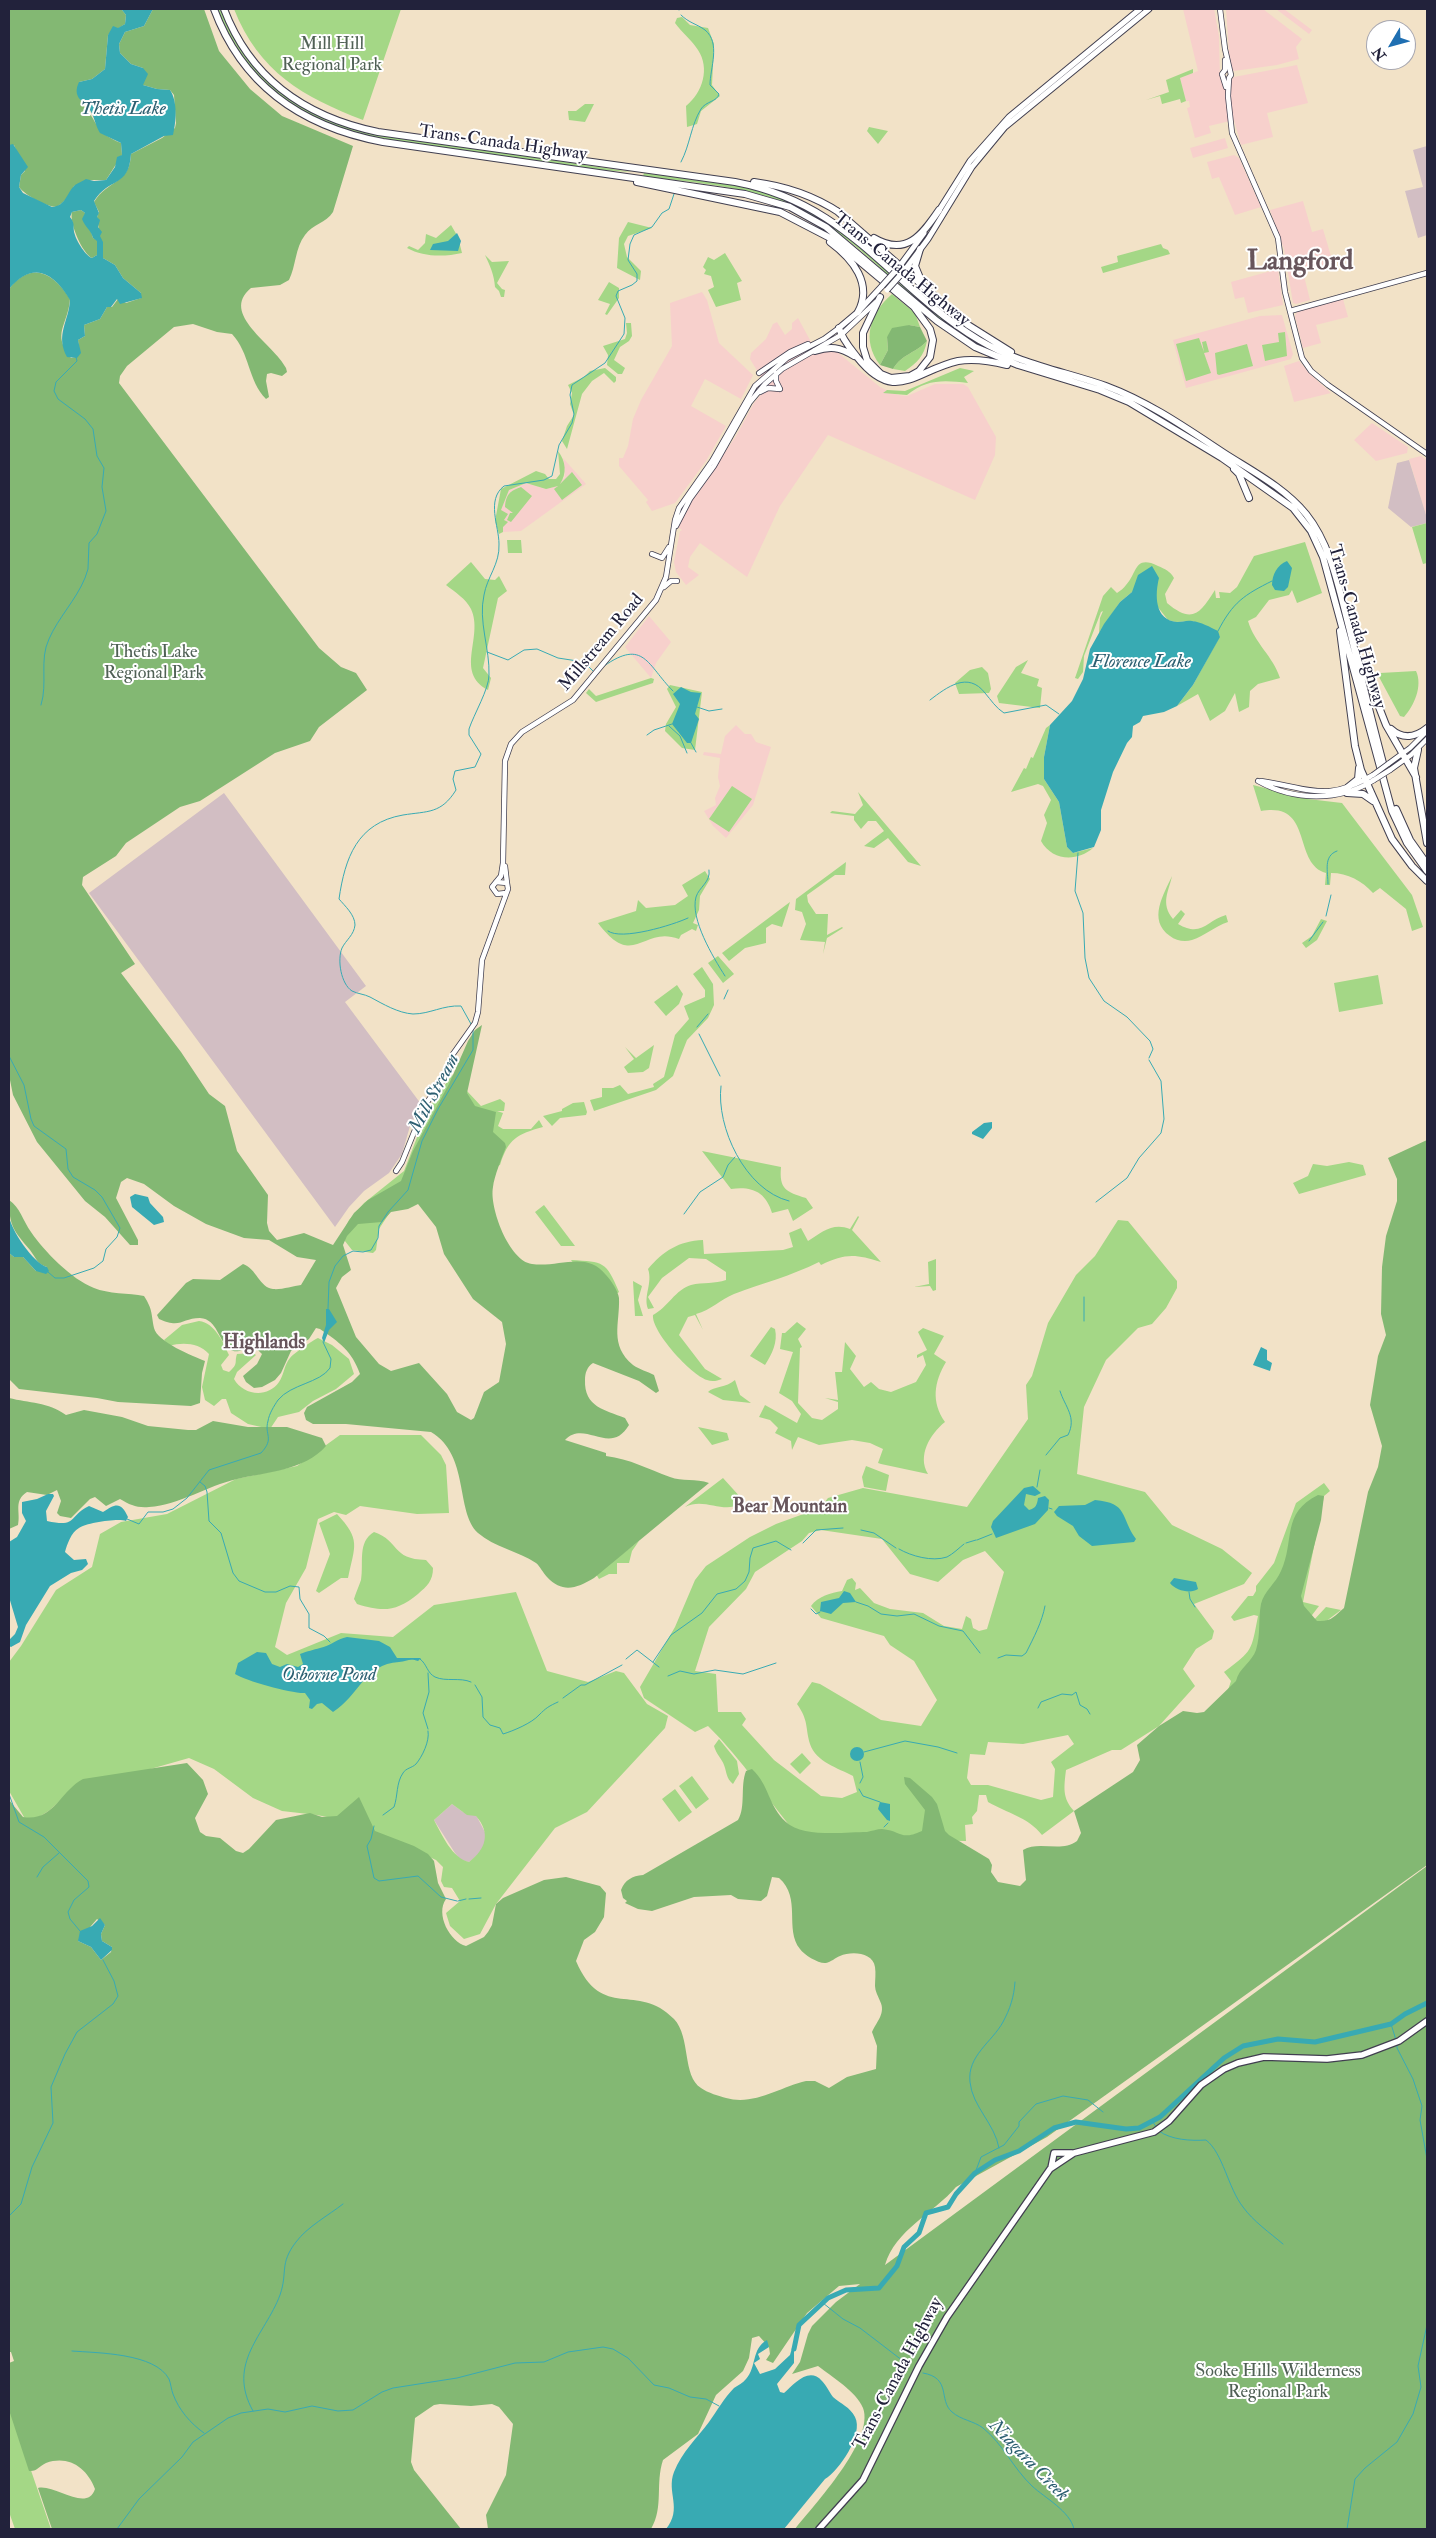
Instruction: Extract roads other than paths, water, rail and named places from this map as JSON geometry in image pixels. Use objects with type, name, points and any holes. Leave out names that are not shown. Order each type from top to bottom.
[{"type":"highway","name":"Trans-Canada Highway","points":[[214,9],[231,46],[253,76],[279,100],[318,124],[352,136],[383,142],[745,194],[790,207],[838,236],[932,316],[963,339],[1004,360],[1113,395],[1169,424],[1250,477],[1293,508],[1311,531],[1327,569],[1388,799],[1407,843],[1427,871]]},
{"type":"highway","name":"Trans-Canada Highway","points":[[224,9],[246,51],[268,78],[306,107],[342,123],[378,132],[718,180],[766,189],[795,200],[824,215],[858,240],[947,317],[994,348],[1022,361],[1126,394],[1166,416],[1280,490],[1309,519],[1328,555],[1392,797],[1403,826],[1427,864]]},
{"type":"highway","points":[[567,168],[766,208],[803,222],[834,240],[876,274],[922,317],[930,329],[932,349],[926,365],[910,376],[891,378],[881,374],[867,360],[863,347],[863,333],[880,297]]},
{"type":"highway","points":[[718,180],[727,178],[780,186],[808,195],[837,211],[881,242],[895,245],[908,243],[921,235],[939,210]]},
{"type":"highway","points":[[766,208],[814,231],[848,258],[857,268],[863,286],[863,300],[858,312]]},
{"type":"highway","points":[[837,211],[968,324],[1009,351],[1033,362],[1104,383],[1126,394]]},
{"type":"highway","points":[[920,249],[915,266],[917,273],[927,288]]},
{"type":"highway","points":[[840,331],[861,361],[875,376],[891,382],[908,382],[950,364],[972,360],[994,362],[1041,375],[1060,378]]},
{"type":"highway","points":[[815,351],[827,347],[837,348],[846,351],[861,361]]},
{"type":"highway","points":[[1169,424],[1233,468],[1242,481],[1249,498]]},
{"type":"highway","points":[[1328,555],[1335,570],[1362,662],[1386,725],[1416,777]]},
{"type":"highway","points":[[1327,569],[1343,647],[1358,762],[1358,779],[1348,790],[1368,796],[1376,806]]},
{"type":"highway","points":[[1386,725],[1395,733],[1409,736],[1416,735],[1427,729]]},
{"type":"highway","points":[[1418,750],[1414,764],[1427,844]]},
{"type":"highway","points":[[1358,762],[1376,806],[1402,853],[1427,881]]},
{"type":"highway","name":"Trans-Canada Highway","points":[[820,2529],[863,2480],[919,2366],[947,2317],[1050,2169],[1074,2153],[1154,2132],[1169,2121],[1201,2085],[1224,2069],[1238,2063],[1264,2057],[1327,2059],[1362,2055],[1399,2041],[1427,2021]]},
{"type":"highway","points":[[1050,2169],[1054,2153],[1074,2153]]},
{"type":"highway","name":"Trans-Canada Highway","points":[[815,2529],[860,2479],[940,2322],[986,2254],[1024,2207]]},
{"type":"main road","points":[[902,268],[970,161],[1009,117],[1140,9]]},
{"type":"main road","points":[[902,268],[920,249],[972,167],[1006,127],[1149,9]]},
{"type":"main road","points":[[1220,9],[1227,70],[1222,74],[1226,78],[1232,133],[1278,238],[1290,310],[1302,358],[1311,371],[1345,398],[1427,454]]},
{"type":"main road","name":"Millstream Road","points":[[496,882],[500,876],[503,863],[505,761],[511,744],[522,732],[578,696],[662,590],[675,520],[682,503],[712,461],[755,386],[787,358],[840,331],[885,288],[902,268]]},
{"type":"main road","points":[[1290,310],[1427,273]]},
{"type":"main road","name":"Millstream Road","points":[[673,532],[690,499],[714,466],[756,394],[776,373],[815,351],[840,331],[880,297],[885,288]]},
{"type":"main road","points":[[758,372],[790,352],[824,339]]},
{"type":"main road","points":[[756,394],[768,388],[780,389],[776,381],[776,373]]},
{"type":"main road","points":[[652,554],[662,558],[672,541]]},
{"type":"main road","points":[[662,590],[671,581],[677,581]]},
{"type":"main road","points":[[1404,757],[1427,729]]},
{"type":"main road","points":[[1348,790],[1308,791],[1258,781],[1268,786],[1310,796],[1327,797],[1348,790],[1366,782],[1418,750],[1427,740]]},
{"type":"main road","name":"Millstream Road","points":[[503,863],[507,883]]},
{"type":"main road","points":[[396,1171],[402,1162],[421,1112],[443,1080],[456,1049],[472,1028],[478,1012],[482,960],[508,889],[507,883],[496,882],[492,887],[500,908]]},
{"type":"main road","points":[[495,892],[500,895],[506,893]]},
{"type":"water","name":"Thetis Lake","points":[[153,9],[144,26],[125,32],[119,44],[120,53],[131,64],[143,68],[148,74],[143,85],[170,90],[175,106],[174,130],[173,135],[164,136],[131,154],[126,172],[100,193],[94,201],[99,213],[97,217],[100,220],[98,227],[102,232],[100,236],[103,242],[103,258],[115,265],[123,278],[141,293],[142,298],[120,304],[117,299],[111,307],[107,307],[100,319],[84,325],[85,336],[78,340],[81,353],[77,358],[67,357],[62,342],[62,335],[70,300],[57,282],[42,273],[34,273],[18,280],[9,289],[9,145],[13,144],[28,167],[21,175],[19,187],[23,193],[52,207],[60,204],[75,185],[86,179],[94,181],[106,180],[115,167],[117,157],[122,155],[121,143],[100,133],[90,110],[77,95],[77,87],[79,82],[92,79],[105,69],[108,35],[113,26],[118,28],[125,24],[126,15],[122,10]],"holes":[[[81,210],[85,213],[82,219],[93,238],[97,241],[97,255],[92,258],[85,252],[78,241],[70,217],[72,212]]]},
{"type":"water","points":[[457,233],[461,241],[458,251],[430,250],[433,244],[448,241]]},
{"type":"water","points":[[1287,561],[1292,568],[1288,587],[1284,591],[1275,590],[1272,585],[1274,574],[1280,565]]},
{"type":"water","name":"Florence Lake","points":[[1152,566],[1159,578],[1157,598],[1160,611],[1164,617],[1177,622],[1190,621],[1202,624],[1218,631],[1220,637],[1193,685],[1177,706],[1164,712],[1143,716],[1140,722],[1133,726],[1132,737],[1127,743],[1113,772],[1101,810],[1101,830],[1094,847],[1073,853],[1067,847],[1059,802],[1044,779],[1044,757],[1050,725],[1072,701],[1083,679],[1090,649],[1104,624],[1120,602],[1132,592],[1138,575]]},
{"type":"water","points":[[681,687],[691,692],[701,693],[695,714],[699,719],[691,743],[687,743],[672,724],[680,704],[673,694]]},
{"type":"water","points":[[992,1122],[992,1128],[983,1139],[972,1134],[984,1123]]},
{"type":"water","points":[[135,1194],[148,1197],[150,1203],[163,1217],[164,1222],[154,1225],[132,1207],[130,1197]]},
{"type":"water","points":[[9,1216],[23,1245],[35,1259],[47,1267],[49,1271],[46,1274],[36,1271],[23,1257],[14,1257],[9,1253]]},
{"type":"water","points":[[326,1309],[329,1309],[337,1322],[329,1330],[324,1343],[322,1338],[326,1325]]},
{"type":"water","points":[[1261,1347],[1267,1350],[1267,1360],[1272,1363],[1270,1371],[1253,1365]]},
{"type":"water","points":[[1033,1486],[1041,1493],[1035,1496],[1026,1494],[1024,1505],[1029,1510],[1036,1506],[1038,1498],[1045,1496],[1049,1500],[1048,1510],[1035,1524],[996,1538],[991,1527],[993,1521],[1024,1488]]},
{"type":"water","points":[[53,1494],[54,1496],[46,1511],[47,1521],[57,1523],[68,1522],[89,1506],[103,1512],[111,1507],[120,1506],[128,1517],[126,1521],[88,1524],[74,1532],[65,1552],[74,1560],[86,1559],[88,1564],[82,1570],[71,1573],[50,1586],[26,1625],[20,1642],[11,1647],[9,1646],[9,1640],[15,1634],[18,1627],[9,1597],[9,1542],[17,1537],[26,1521],[22,1513],[22,1502],[37,1499]]},
{"type":"water","points":[[1095,1500],[1114,1504],[1119,1508],[1136,1539],[1134,1542],[1092,1546],[1079,1536],[1073,1526],[1054,1512],[1059,1506],[1085,1505]]},
{"type":"water","points":[[1174,1578],[1196,1582],[1198,1589],[1195,1591],[1180,1590],[1170,1583]]},
{"type":"water","points":[[844,1591],[850,1593],[856,1602],[843,1603],[831,1614],[820,1611],[821,1602],[839,1598]]},
{"type":"water","name":"Osborne Pond","points":[[347,1637],[379,1641],[390,1647],[397,1658],[421,1658],[418,1661],[408,1660],[387,1664],[378,1668],[333,1712],[322,1703],[317,1704],[312,1709],[309,1708],[310,1700],[305,1693],[270,1686],[235,1674],[238,1663],[257,1652],[266,1653],[272,1664],[280,1667],[287,1664],[298,1667],[303,1664],[300,1654],[324,1647]]},
{"type":"water","points":[[854,1747],[860,1747],[864,1754],[860,1761],[854,1761],[850,1757],[850,1751]]},
{"type":"water","points":[[880,1802],[890,1804],[890,1821],[878,1809]]},
{"type":"water","points":[[100,1918],[105,1925],[101,1934],[102,1941],[112,1947],[112,1950],[101,1960],[91,1947],[78,1941],[80,1931],[92,1926]]},
{"type":"water","points":[[767,2340],[769,2347],[758,2354],[760,2359],[754,2363],[760,2374],[775,2369],[790,2355],[792,2348],[794,2349],[794,2363],[777,2384],[780,2392],[784,2393],[797,2381],[807,2376],[812,2375],[822,2381],[833,2397],[848,2408],[855,2417],[857,2424],[856,2433],[849,2451],[837,2468],[825,2479],[784,2529],[666,2529],[673,2514],[672,2480],[677,2465],[727,2396],[746,2379],[752,2369],[756,2353]]},
{"type":"waterway","name":"Mill Stream","points":[[681,15],[710,35],[714,49],[710,85],[719,94],[716,99],[701,109],[681,162]]},
{"type":"waterway","name":"Mill Stream","points":[[471,1024],[461,1006],[413,1014],[391,1008],[348,988],[341,971],[340,959],[342,948],[352,935],[355,921],[352,914],[339,899],[345,870],[356,845],[364,834],[374,826],[387,819],[427,812],[439,807],[456,790],[453,779],[455,771],[475,767],[481,754],[469,735],[469,729],[484,694],[489,675],[482,615],[486,588],[499,551],[495,514],[496,498],[504,486],[544,480],[552,476],[559,445],[572,423],[574,414],[570,395],[572,385],[605,363],[624,334],[625,318],[616,296],[618,291],[637,281],[637,274],[628,260],[630,244],[634,235],[652,227],[662,213],[669,209],[674,194]]},
{"type":"waterway","points":[[41,705],[44,688],[46,647],[53,631],[85,578],[88,569],[89,543],[97,534],[106,511],[102,487],[104,468],[97,456],[93,429],[85,419],[58,399],[54,391],[56,382],[77,361],[76,357]]},
{"type":"waterway","points":[[1218,631],[1223,621],[1240,600],[1272,581]]},
{"type":"waterway","points":[[487,652],[508,660],[524,650],[537,649],[558,658],[584,662],[594,672]]},
{"type":"waterway","points":[[604,666],[628,654],[637,655],[644,658],[673,691]]},
{"type":"waterway","points":[[930,700],[950,686],[965,682],[978,686],[1004,713],[1046,705],[1059,714]]},
{"type":"waterway","points":[[697,707],[709,711],[722,709]]},
{"type":"waterway","points":[[647,735],[654,730],[672,724]]},
{"type":"waterway","points":[[669,726],[680,736],[687,753]]},
{"type":"waterway","points":[[691,743],[696,752]]},
{"type":"waterway","points":[[1328,884],[1328,860],[1337,851]]},
{"type":"waterway","points":[[1078,853],[1075,891],[1083,913],[1085,958],[1089,978],[1104,1001],[1127,1017],[1150,1041],[1153,1049],[1149,1058]]},
{"type":"waterway","points":[[709,870],[707,881],[696,897],[696,916],[704,938],[725,976]]},
{"type":"waterway","points":[[1326,916],[1331,895]]},
{"type":"waterway","points":[[608,931],[615,934],[635,933],[660,928],[688,918]]},
{"type":"waterway","points":[[1309,941],[1323,922]]},
{"type":"waterway","points":[[724,999],[728,990]]},
{"type":"waterway","points":[[697,1027],[708,1014]]},
{"type":"waterway","name":"Mill Stream","points":[[328,1309],[329,1282],[335,1266],[343,1256],[353,1251],[363,1252],[371,1250],[378,1238],[379,1226],[388,1212],[408,1190],[422,1141],[438,1109],[473,1050],[473,1030]]},
{"type":"waterway","points":[[699,1034],[720,1076]]},
{"type":"waterway","points":[[9,1056],[24,1085],[34,1126],[66,1149],[68,1169],[73,1177],[95,1190],[102,1197],[120,1228],[117,1237],[106,1249],[103,1261],[94,1268],[64,1278],[55,1278],[48,1272]]},
{"type":"waterway","points":[[1096,1202],[1127,1178],[1139,1158],[1161,1133],[1164,1119],[1161,1081],[1149,1060]]},
{"type":"waterway","points":[[721,1086],[723,1120],[737,1155],[747,1171],[759,1184],[773,1195],[789,1201]]},
{"type":"waterway","points":[[684,1214],[700,1192],[723,1177],[728,1165],[735,1157]]},
{"type":"waterway","points":[[1084,1297],[1084,1321]]},
{"type":"waterway","name":"Mill Stream","points":[[127,1519],[139,1524],[148,1512],[163,1512],[173,1509],[187,1498],[209,1470],[261,1453],[268,1440],[267,1426],[269,1416],[278,1400],[290,1390],[319,1377],[330,1368],[331,1359],[323,1342]]},
{"type":"waterway","points":[[1046,1455],[1060,1438],[1068,1435],[1070,1429],[1071,1417],[1060,1391]]},
{"type":"waterway","points":[[1037,1487],[1040,1470]]},
{"type":"waterway","points":[[200,1482],[205,1486],[207,1492],[209,1521],[221,1533],[233,1573],[239,1581],[265,1592],[276,1592],[290,1586],[299,1587],[300,1599],[309,1614],[309,1628],[324,1636],[330,1642]]},
{"type":"waterway","points":[[803,1543],[816,1530],[843,1528]]},
{"type":"waterway","points":[[861,1530],[874,1533],[896,1548]]},
{"type":"waterway","points":[[977,1540],[992,1534]]},
{"type":"waterway","points":[[966,1543],[976,1540]]},
{"type":"waterway","points":[[653,1662],[671,1635],[702,1613],[717,1594],[736,1589],[745,1581],[749,1572],[753,1548],[776,1541],[791,1550]]},
{"type":"waterway","points":[[899,1549],[922,1558],[935,1559],[949,1556],[964,1544]]},
{"type":"waterway","points":[[1189,1592],[1190,1599],[1195,1607]]},
{"type":"waterway","points":[[856,1602],[868,1606],[881,1614],[897,1616],[914,1614],[939,1626],[963,1631],[980,1653]]},
{"type":"waterway","points":[[998,1658],[1006,1655],[1022,1656],[1026,1653],[1040,1624],[1045,1606]]},
{"type":"waterway","points":[[811,1609],[816,1614],[820,1612]]},
{"type":"waterway","points":[[626,1659],[637,1650],[659,1667]]},
{"type":"waterway","points":[[420,1659],[435,1677],[471,1682]]},
{"type":"waterway","points":[[668,1676],[680,1671],[694,1674],[715,1670],[743,1674],[776,1663]]},
{"type":"waterway","points":[[563,1698],[581,1685],[585,1685],[622,1665]]},
{"type":"waterway","points":[[428,1673],[429,1692],[423,1713],[428,1729]]},
{"type":"waterway","points":[[475,1685],[482,1697],[483,1717],[490,1725],[500,1728],[503,1734],[527,1724],[548,1707],[558,1702]]},
{"type":"waterway","points":[[1038,1708],[1041,1702],[1062,1694],[1072,1695],[1076,1692],[1080,1705],[1087,1709],[1090,1714]]},
{"type":"waterway","points":[[383,1815],[394,1807],[399,1781],[403,1773],[416,1764],[423,1753],[427,1744],[428,1731]]},
{"type":"waterway","points":[[864,1752],[905,1741],[938,1747],[957,1753]]},
{"type":"waterway","points":[[860,1762],[863,1777],[860,1783]]},
{"type":"waterway","points":[[859,1789],[863,1796],[880,1802]]},
{"type":"waterway","points":[[9,1794],[19,1822],[44,1837],[88,1881],[89,1887],[74,1900],[68,1912],[70,1919],[80,1931]]},
{"type":"waterway","points":[[884,1827],[888,1823]]},
{"type":"waterway","points":[[374,1826],[367,1846],[374,1878],[379,1881],[418,1876],[441,1897],[457,1901]]},
{"type":"waterway","points":[[37,1877],[43,1867],[59,1853]]},
{"type":"waterway","points":[[469,1899],[481,1898]]},
{"type":"waterway","points":[[458,1901],[466,1899]]},
{"type":"waterway","points":[[9,2216],[21,2204],[32,2167],[53,2123],[51,2087],[65,2054],[77,2032],[113,2004],[118,1996],[114,1981],[103,1960]]},
{"type":"waterway","points":[[999,2148],[997,2139],[975,2099],[970,2082],[970,2073],[976,2057],[998,2029],[1010,2008],[1015,1982]]},
{"type":"waterway","points":[[794,2349],[799,2325],[828,2298],[846,2290],[879,2288],[897,2266],[904,2247],[919,2233],[926,2213],[948,2207],[956,2194],[975,2173],[995,2160],[1019,2151],[1054,2128],[1076,2122],[1126,2129],[1139,2128],[1160,2117],[1224,2058],[1243,2046],[1278,2039],[1315,2042],[1391,2024],[1405,2014],[1427,2003]]},
{"type":"waterway","points":[[1391,2024],[1396,2040]]},
{"type":"waterway","points":[[1397,2043],[1397,2048],[1413,2079],[1422,2106],[1420,2120],[1427,2159]]},
{"type":"waterway","points":[[975,2173],[981,2157],[1004,2145],[1019,2126],[1019,2122],[1036,2104],[1063,2096],[1088,2100],[1103,2112]]},
{"type":"waterway","points":[[1152,2121],[1157,2128]]},
{"type":"waterway","points":[[1159,2131],[1175,2138],[1206,2140],[1217,2153],[1233,2190],[1243,2207],[1257,2222],[1283,2244]]},
{"type":"waterway","points":[[253,2411],[246,2394],[244,2378],[246,2364],[251,2350],[280,2295],[287,2256],[306,2231],[343,2204]]},
{"type":"waterway","name":"Niagara Creek","points":[[823,2303],[843,2319],[860,2328],[907,2364]]},
{"type":"waterway","points":[[1347,2529],[1355,2479],[1365,2468],[1397,2442],[1413,2414],[1421,2387],[1418,2366],[1427,2325]]},
{"type":"waterway","points":[[117,2529],[139,2499],[182,2457],[193,2442],[228,2418],[241,2413],[268,2409],[285,2412],[312,2406],[338,2411],[353,2410],[382,2392],[393,2388],[457,2378],[515,2363],[544,2362],[568,2352],[603,2347],[613,2349],[628,2358],[654,2385],[669,2388],[690,2397],[706,2399],[719,2406]]},
{"type":"waterway","points":[[72,2351],[125,2356],[139,2359],[162,2370],[169,2379],[175,2400],[182,2411],[204,2433]]},
{"type":"waterway","name":"Niagara Creek","points":[[923,2373],[932,2376],[941,2384],[946,2402],[952,2412],[983,2428],[990,2434],[1025,2479],[1068,2516],[1074,2529]]},
{"type":"district","name":"Langford","points":[[1300,263]]},
{"type":"district","name":"Highlands","points":[[264,1344]]},
{"type":"district","name":"Bear Mountain","points":[[790,1508]]},
{"type":"park label","name":"Mill Hill Regional Park","points":[[332,55]]},
{"type":"park label","name":"Thetis Lake Regional Park","points":[[154,663]]},
{"type":"park label","name":"Sooke Hills Wilderness Regional Park","points":[[1278,2382]]}]
